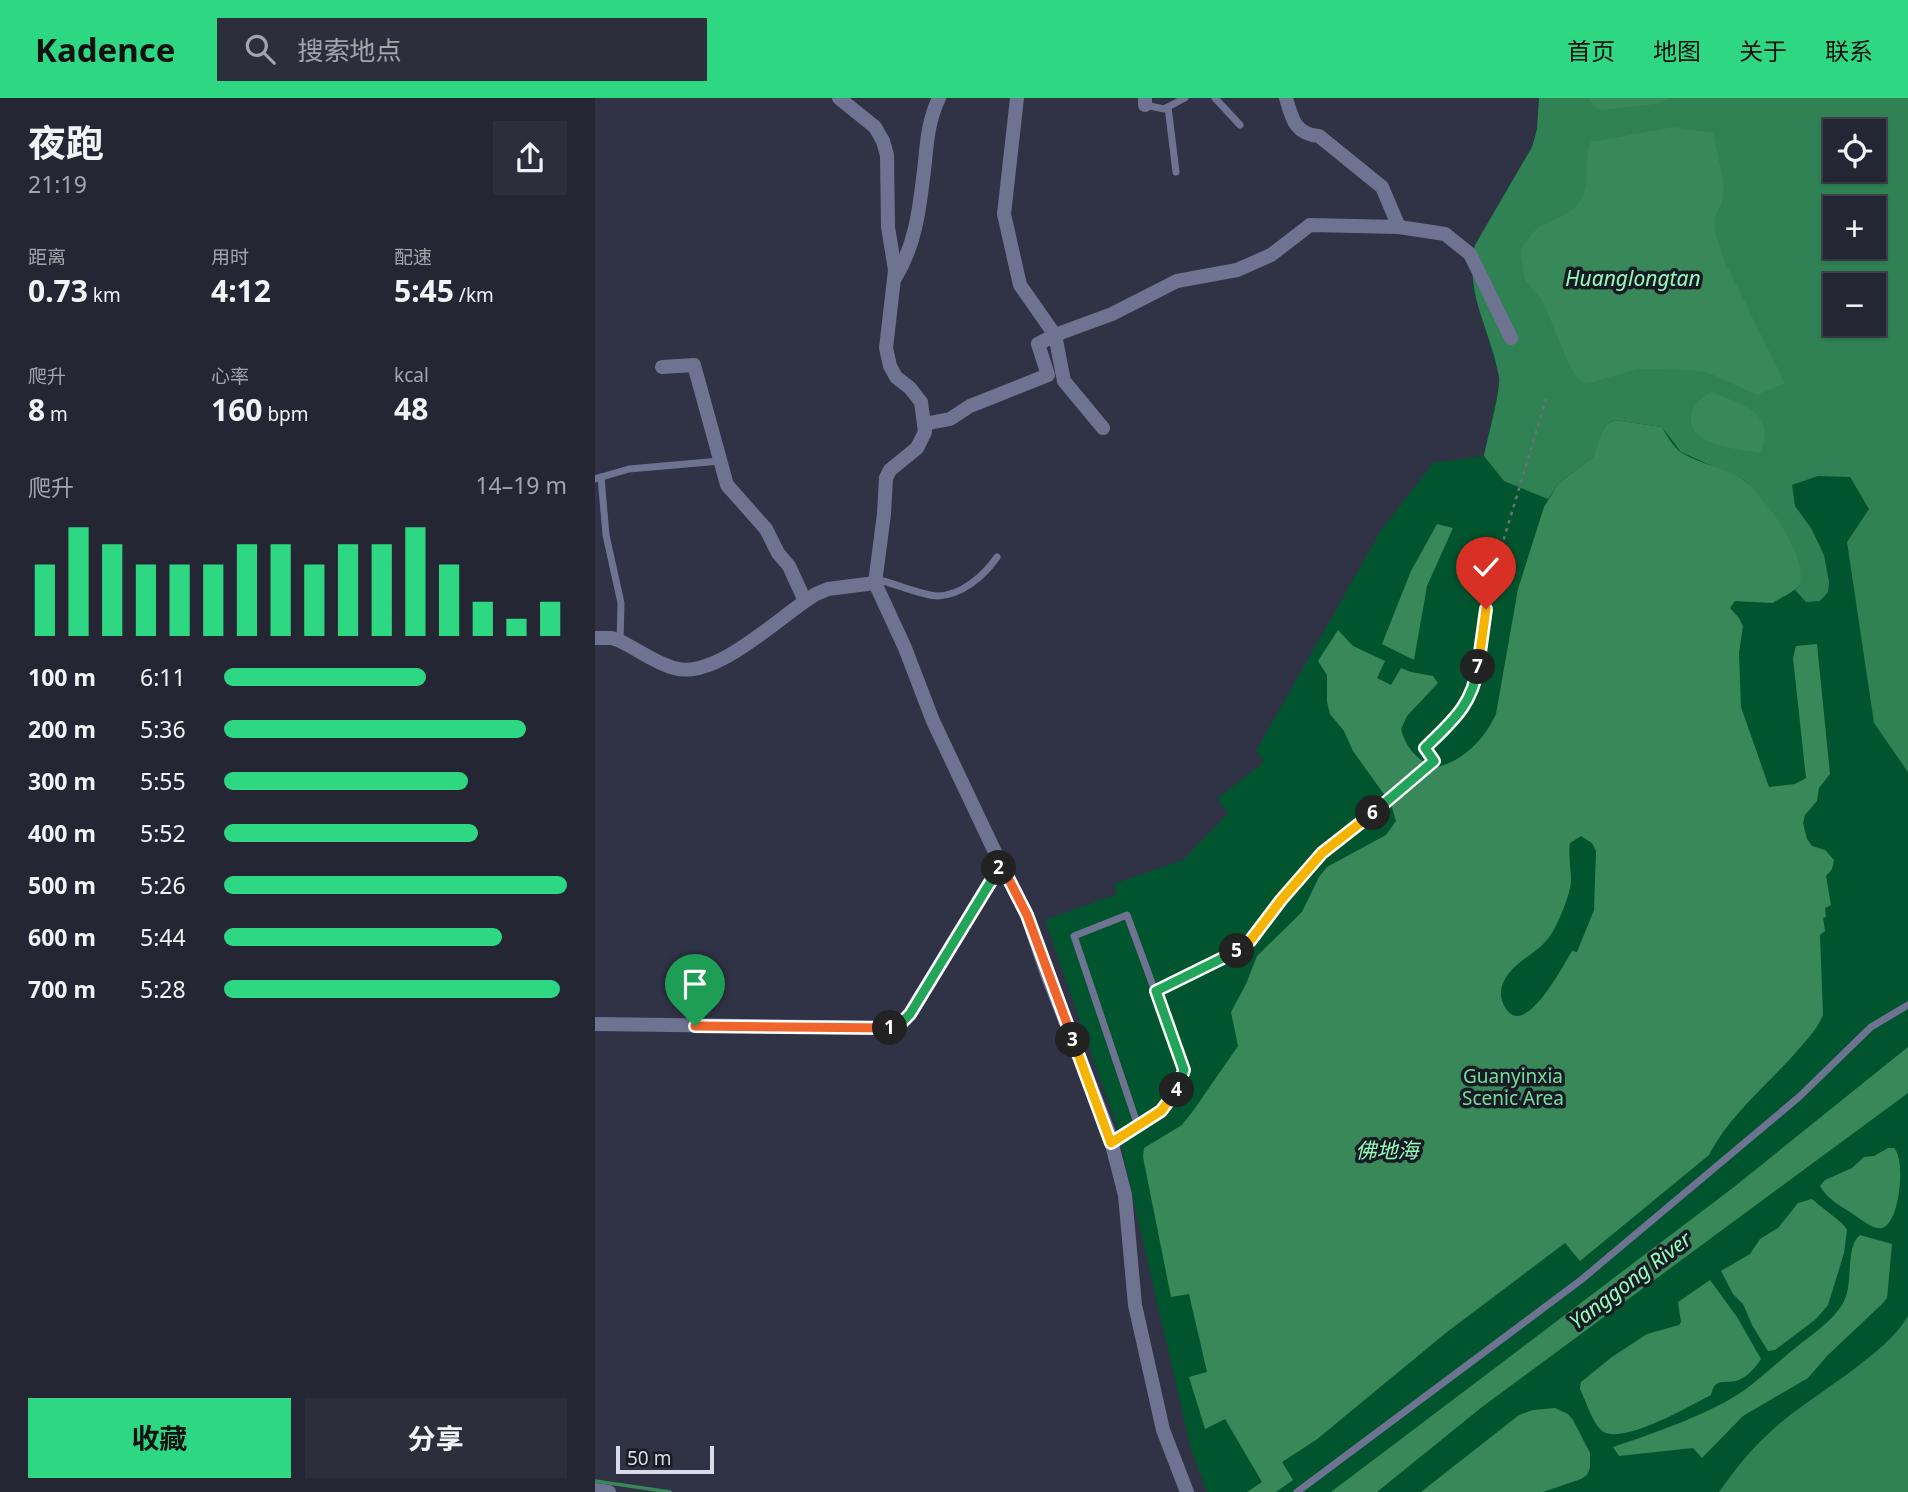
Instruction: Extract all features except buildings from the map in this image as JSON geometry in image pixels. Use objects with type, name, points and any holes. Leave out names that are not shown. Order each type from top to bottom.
[{"type":"street","points":[[839,98],[875,127],[886,148],[888,227],[895,257],[887,358],[896,377],[910,388],[921,402],[924,424],[924,437],[917,448],[896,463],[886,478],[884,514],[874,583],[905,648],[933,721],[1027,915],[1111,1143],[1125,1195],[1135,1305],[1163,1430],[1187,1492]]},
{"type":"street","points":[[894,278],[907,259],[919,215],[929,120],[939,98]]},
{"type":"street","points":[[1017,98],[1004,214],[1020,285],[1055,335],[1064,381],[1103,428]]},
{"type":"street","points":[[1286,98],[1294,126],[1308,135],[1319,136],[1382,187],[1399,227]]},
{"type":"street","points":[[924,424],[950,419],[970,406],[1048,375],[1038,344],[1055,335],[1112,314],[1177,281],[1237,270],[1271,255],[1310,225],[1399,227],[1445,234],[1470,254],[1511,338]]},
{"type":"street","points":[[662,367],[694,365],[727,485],[766,529],[778,553],[789,566],[805,601]]},
{"type":"street","points":[[595,639],[620,640],[672,668],[690,670],[724,658],[805,601],[828,589],[874,583]]},
{"type":"street","points":[[595,1024],[890,1028],[898,1025],[910,1014],[1001,864]]},
{"type":"street","points":[[595,1490],[609,1492]]},
{"type":"lane","points":[[1145,102],[1164,108],[1185,98]]},
{"type":"lane","points":[[1215,98],[1240,125]]},
{"type":"lane","points":[[1168,107],[1176,173]]},
{"type":"lane","points":[[620,640],[621,603],[606,534],[598,478],[629,469],[720,461]]},
{"type":"lane","points":[[874,583],[883,581],[937,596],[955,592],[972,583],[997,557]]},
{"type":"lane","points":[[1156,991],[1219,962],[1250,941],[1322,853],[1388,802]]},
{"type":"lane","points":[[1111,1143],[1138,1126],[1169,1102],[1181,1082],[1184,1070],[1127,915],[1074,936],[1138,1126]]},
{"type":"lane","points":[[1297,1492],[1581,1280],[1799,1097],[1871,1027],[1908,1005]]},
{"type":"path","points":[[1388,802],[1434,761],[1425,748],[1465,708],[1476,678],[1493,575],[1546,399]]},
{"type":"green space","name":"Guanyinxia Scenic Area","points":[[1539,98],[1908,98],[1908,1492],[1207,1492],[1191,1449],[1116,1124],[1045,920],[1117,894],[1114,884],[1183,860],[1228,813],[1217,799],[1264,762],[1256,751],[1380,532],[1433,463],[1484,456],[1500,379],[1473,289],[1475,245],[1532,147],[1537,129]]},
{"type":"shaded area","points":[[1539,98],[1908,98],[1908,772],[1874,723],[1847,542],[1869,509],[1850,477],[1818,476],[1792,485],[1795,506],[1811,528],[1824,555],[1829,582],[1828,592],[1820,601],[1806,602],[1795,590],[1798,587],[1773,515],[1763,500],[1744,480],[1681,452],[1662,427],[1614,420],[1606,425],[1593,457],[1558,484],[1548,499],[1504,481],[1484,456],[1499,377],[1473,280],[1475,245],[1532,147],[1537,129]]},
{"type":"shaded area","points":[[1908,1316],[1908,1492],[1719,1492],[1766,1436],[1798,1409],[1869,1358],[1898,1330]]},
{"type":"water","points":[[1589,98],[1670,98],[1656,104],[1601,110],[1593,106]]},
{"type":"water","name":"Huanglongtan","points":[[1674,127],[1713,133],[1724,184],[1722,202],[1714,218],[1716,236],[1725,262],[1785,383],[1757,395],[1709,373],[1692,370],[1637,369],[1586,384],[1578,379],[1569,364],[1542,300],[1525,280],[1520,250],[1538,228],[1566,214],[1580,201],[1586,187],[1587,157],[1591,142]]},
{"type":"water","points":[[1711,392],[1744,406],[1760,419],[1764,428],[1764,439],[1760,453],[1706,440],[1692,427],[1693,409]]},
{"type":"water","name":"佛地海","points":[[1614,420],[1662,427],[1673,445],[1682,453],[1742,479],[1772,512],[1792,544],[1798,560],[1801,574],[1795,590],[1772,603],[1735,601],[1730,608],[1743,626],[1739,653],[1741,707],[1769,787],[1795,784],[1806,778],[1793,658],[1796,646],[1817,644],[1830,774],[1819,788],[1817,801],[1805,815],[1803,823],[1807,839],[1812,846],[1825,850],[1834,860],[1832,869],[1826,876],[1831,905],[1825,908],[1825,931],[1820,935],[1823,1015],[1804,1043],[1736,1116],[1709,1155],[1580,1261],[1565,1243],[1447,1332],[1316,1440],[1282,1462],[1293,1480],[1276,1492],[1247,1492],[1262,1482],[1225,1419],[1205,1429],[1189,1377],[1207,1372],[1189,1294],[1171,1297],[1143,1157],[1144,1148],[1182,1125],[1238,1046],[1231,1012],[1257,956],[1302,912],[1319,877],[1327,867],[1386,835],[1396,821],[1391,804],[1330,714],[1327,675],[1318,661],[1338,630],[1353,646],[1385,661],[1377,678],[1391,685],[1401,668],[1433,676],[1438,683],[1407,716],[1401,729],[1406,742],[1416,756],[1432,768],[1453,761],[1471,749],[1496,714],[1518,589],[1544,507],[1558,484],[1593,457],[1606,425]],"holes":[[[1581,836],[1592,843],[1596,851],[1594,910],[1577,952],[1572,951],[1543,997],[1532,1008],[1522,1015],[1513,1015],[1503,1002],[1502,986],[1511,971],[1544,943],[1556,925],[1570,886],[1570,843]]]},
{"type":"water","points":[[1437,524],[1453,528],[1427,586],[1414,660],[1382,644],[1411,571]]},
{"type":"water","name":"Yanggong River","points":[[1908,1047],[1908,1093],[1482,1407],[1377,1492],[1331,1492],[1734,1187]]},
{"type":"water","points":[[1888,1148],[1894,1148],[1898,1154],[1899,1191],[1897,1204],[1888,1224],[1878,1228],[1867,1224],[1835,1202],[1820,1186],[1825,1180],[1852,1168],[1864,1157],[1874,1156]]},
{"type":"water","points":[[1812,1199],[1847,1230],[1844,1253],[1828,1305],[1816,1319],[1775,1350],[1768,1351],[1743,1304],[1733,1294],[1721,1271],[1750,1254],[1760,1239],[1778,1228],[1798,1203]]},
{"type":"water","points":[[1860,1235],[1892,1244],[1887,1298],[1808,1378],[1743,1416],[1702,1458],[1693,1448],[1619,1456],[1613,1447],[1682,1422],[1732,1398],[1828,1322],[1846,1297],[1852,1249]]},
{"type":"water","points":[[1710,1280],[1737,1317],[1761,1359],[1759,1362],[1743,1378],[1718,1383],[1711,1395],[1654,1423],[1622,1434],[1609,1434],[1600,1429],[1580,1389],[1581,1382],[1647,1334],[1679,1325],[1681,1322],[1678,1302]]},
{"type":"water","points":[[1555,1408],[1568,1414],[1573,1420],[1590,1453],[1590,1468],[1587,1475],[1581,1479],[1543,1492],[1421,1492],[1519,1415],[1533,1410]]},
{"type":"waterway","points":[[595,1481],[670,1492]]},
{"type":"route","points":[[695,1026],[890,1028],[898,1025],[910,1014],[1001,864],[1027,915],[1111,1143],[1161,1111],[1176,1093],[1181,1082],[1184,1070],[1156,991],[1219,962],[1250,941],[1322,853],[1388,802],[1434,761],[1425,748],[1465,708],[1476,678],[1486,609]]}]
